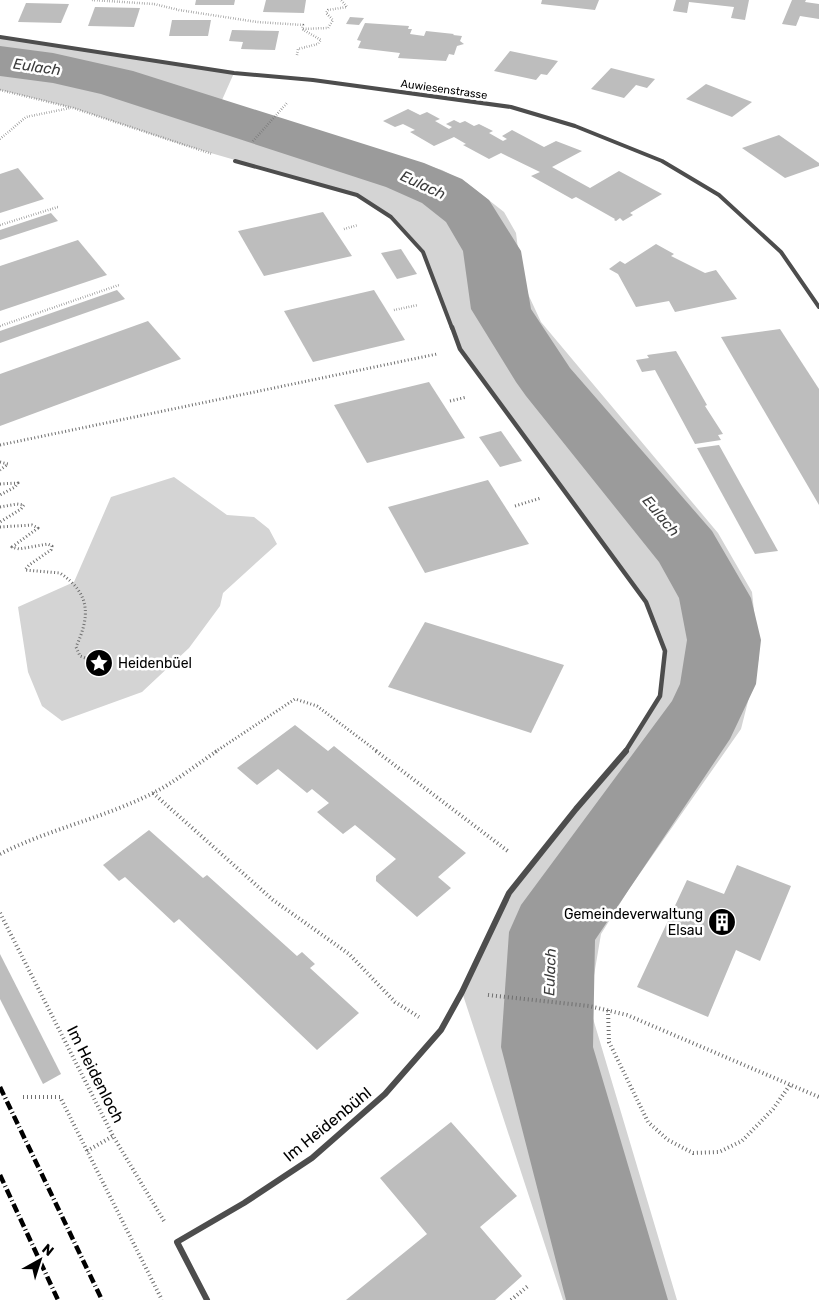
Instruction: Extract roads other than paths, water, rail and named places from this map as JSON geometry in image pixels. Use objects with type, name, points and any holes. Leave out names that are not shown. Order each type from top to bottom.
[{"type":"street","name":"Auwiesenstrasse","points":[[0,38],[234,72],[313,80],[511,108],[575,126],[662,161],[719,195],[781,252],[819,307]]},
{"type":"street","name":"Im Heidenbühl","points":[[207,1300],[177,1242],[244,1203],[312,1158],[385,1094],[440,1030],[462,992],[509,894],[576,809],[629,747],[660,696],[665,651],[646,602],[460,350],[423,252],[392,217],[357,196],[235,161]]},
{"type":"waterway","name":"Eulach","points":[[0,61],[53,68],[115,82],[405,175],[442,191],[469,212],[492,251],[501,309],[548,382],[687,548],[715,598],[724,640],[718,684],[702,718],[552,932],[547,1047],[617,1300]]},
{"type":"railway","points":[[0,1087],[102,1300]]},
{"type":"railway","points":[[0,1175],[58,1300]]},
{"type":"place","name":"Heidenbüel","points":[[99,663]]},
{"type":"place","name":"Gemeindeverwaltung Elsau","points":[[722,922]]}]
